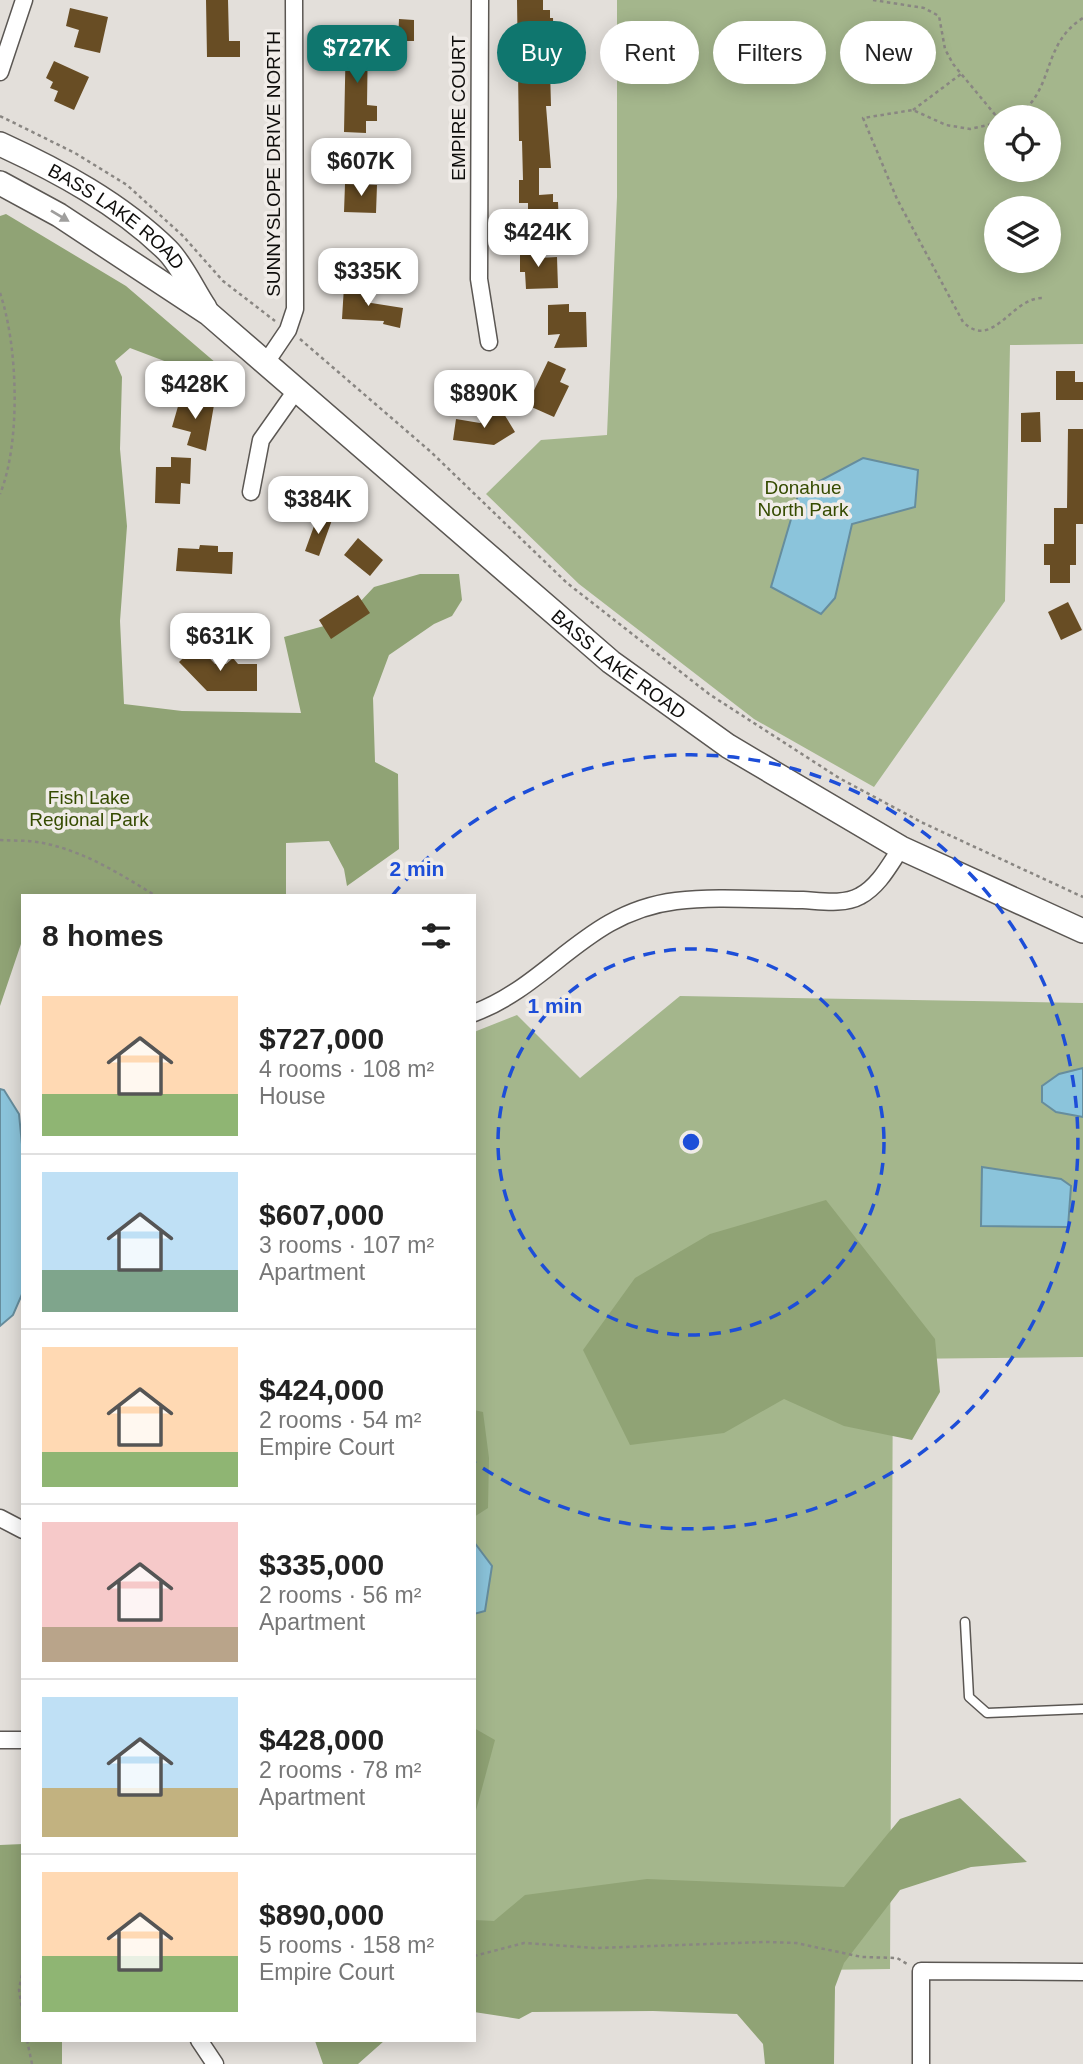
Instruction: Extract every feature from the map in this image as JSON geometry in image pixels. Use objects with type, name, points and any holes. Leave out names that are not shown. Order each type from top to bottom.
[{"type":"main road","name":"BASS LAKE ROAD","points":[[0,144],[77,183],[134,222],[169,252],[209,314]]},
{"type":"main road","name":"BASS LAKE ROAD","points":[[0,183],[59,215],[209,314],[267,361],[611,662],[728,746],[788,784],[901,848],[1083,931]]},
{"type":"street","points":[[0,72],[24,0]]},
{"type":"street","name":"SUNNYSLOPE DRIVE NORTH","points":[[267,361],[288,330],[295,309],[294,0]]},
{"type":"street","name":"EMPIRE COURT","points":[[480,0],[479,279],[489,342]]},
{"type":"street","points":[[251,492],[261,440],[297,389]]},
{"type":"street","points":[[476,1012],[515,993],[603,925],[638,909],[675,901],[711,899],[851,900],[873,887],[901,848]]},
{"type":"street","points":[[0,1518],[21,1529]]},
{"type":"street","points":[[0,1740],[21,1740]]},
{"type":"street","points":[[921,2064],[921,1971],[1083,1972]]},
{"type":"street","points":[[200,2042],[215,2064]]},
{"type":"lane","points":[[965,1622],[969,1697],[987,1713],[1083,1709]]},
{"type":"path","points":[[873,0],[924,8],[939,16],[946,49],[986,105]]},
{"type":"path","points":[[1029,105],[1038,97],[1056,43],[1068,28],[1083,18]]},
{"type":"path","points":[[961,73],[913,110],[863,118],[872,146],[913,231],[963,322],[977,331],[988,331],[1023,302],[1042,298]]},
{"type":"path","points":[[913,110],[929,120],[959,128],[984,125]]},
{"type":"path","points":[[0,116],[75,153],[127,185],[183,236],[223,281],[288,330],[431,453],[542,562],[639,642],[709,694],[795,751],[923,823],[1083,897]]},
{"type":"path","points":[[0,293],[8,328],[14,398],[9,463],[0,494]]},
{"type":"path","points":[[0,840],[44,843],[62,849],[109,869],[153,894]]},
{"type":"path","points":[[476,1955],[524,1943],[595,1948],[796,1943],[862,1957],[897,1958],[921,1971]]},
{"type":"path","points":[[21,1979],[21,2002]]},
{"type":"path","points":[[27,2042],[32,2064]]},
{"type":"green space","name":"Donahue North Park","points":[[617,0],[1083,0],[1083,344],[1010,345],[1005,601],[874,787],[754,719],[579,584],[486,494],[541,440],[607,435],[617,197],[617,84],[699,84],[699,21],[617,21]]},
{"type":"green space","name":"Fish Lake Regional Park","points":[[6,214],[126,286],[230,375],[215,395],[167,362],[130,348],[115,361],[122,377],[120,449],[127,526],[120,621],[124,704],[182,711],[301,713],[284,637],[342,621],[374,587],[420,574],[459,574],[462,600],[452,616],[434,624],[389,655],[373,698],[375,762],[398,774],[399,849],[347,886],[344,869],[329,841],[286,843],[286,894],[21,894],[21,944],[0,1006],[0,216]]},
{"type":"green space","points":[[680,996],[1083,1003],[1083,1357],[893,1359],[890,1969],[526,1974],[476,1970],[476,1031],[517,1015],[580,1078]]},
{"type":"green space","points":[[826,1200],[935,1339],[940,1392],[912,1440],[844,1426],[784,1399],[724,1433],[630,1445],[583,1350],[635,1278],[710,1234]]},
{"type":"green space","points":[[476,1410],[483,1412],[489,1458],[488,1508],[476,1516]]},
{"type":"green space","points":[[476,1729],[495,1740],[476,1811]]},
{"type":"green space","points":[[960,1798],[1027,1862],[971,1867],[900,1890],[844,1963],[835,1987],[834,2064],[765,2064],[763,2044],[737,2014],[653,2011],[532,2012],[519,2019],[476,2012],[476,1920],[494,1921],[525,1895],[647,1879],[844,1887],[900,1819]]},
{"type":"green space","points":[[21,1844],[21,2042],[62,2042],[62,2064],[0,2064],[0,1845]]},
{"type":"green space","points":[[316,2042],[383,2042],[358,2064],[323,2064]]},
{"type":"water","points":[[863,458],[918,470],[915,507],[852,524],[835,598],[821,614],[771,587],[799,492]]},
{"type":"water","points":[[1083,1068],[1083,1117],[1056,1112],[1042,1102],[1042,1086],[1059,1074]]},
{"type":"water","points":[[0,1089],[4,1090],[19,1114],[21,1297],[13,1315],[0,1326]]},
{"type":"water","points":[[982,1167],[1061,1179],[1071,1186],[1068,1227],[981,1226]]},
{"type":"water","points":[[476,1545],[492,1566],[485,1611],[476,1613]]},
{"type":"building","points":[[206,0],[228,0],[229,41],[240,41],[240,57],[207,57]]},
{"type":"building","points":[[517,0],[543,0],[543,10],[550,10],[550,18],[553,18],[553,21],[517,21]]},
{"type":"building","points":[[70,8],[108,17],[100,53],[74,47],[79,30],[66,26]]},
{"type":"building","points":[[399,19],[414,20],[414,41],[398,41]]},
{"type":"building","points":[[346,33],[368,33],[367,105],[377,106],[377,121],[366,121],[366,133],[344,132]]},
{"type":"building","points":[[54,61],[89,77],[74,110],[54,101],[58,91],[50,88],[53,82],[46,78]]},
{"type":"building","points":[[518,84],[550,84],[551,106],[546,106],[551,168],[539,168],[539,195],[553,194],[553,202],[558,202],[559,228],[528,228],[528,203],[519,203],[519,180],[523,180],[522,141],[519,141]]},
{"type":"building","points":[[345,184],[377,185],[376,213],[344,212]]},
{"type":"building","points":[[539,245],[539,258],[557,257],[558,288],[526,289],[525,272],[520,272],[520,246]]},
{"type":"building","points":[[344,286],[366,287],[365,302],[403,308],[400,328],[383,324],[384,321],[342,319]]},
{"type":"building","points":[[569,304],[569,312],[586,312],[587,347],[554,348],[560,334],[548,335],[548,305]]},
{"type":"building","points":[[548,361],[566,369],[560,382],[569,386],[554,417],[527,405]]},
{"type":"building","points":[[1056,371],[1075,371],[1075,382],[1083,382],[1083,400],[1056,400]]},
{"type":"building","points":[[181,396],[214,405],[206,451],[187,445],[191,432],[172,427]]},
{"type":"building","points":[[501,409],[515,432],[494,445],[453,440],[456,419],[480,423]]},
{"type":"building","points":[[1040,412],[1041,442],[1021,442],[1021,413]]},
{"type":"building","points":[[1068,429],[1083,429],[1083,524],[1076,524],[1076,565],[1070,565],[1070,583],[1050,583],[1050,565],[1044,565],[1044,544],[1054,544],[1054,508],[1067,508]]},
{"type":"building","points":[[171,457],[191,458],[190,484],[181,483],[180,504],[155,503],[156,467],[171,467]]},
{"type":"building","points":[[318,515],[332,520],[319,556],[305,551]]},
{"type":"building","points":[[358,538],[383,560],[370,576],[344,555]]},
{"type":"building","points":[[200,545],[218,546],[218,552],[233,552],[232,574],[176,571],[178,548],[199,549]]},
{"type":"building","points":[[358,595],[370,613],[331,639],[319,620]]},
{"type":"building","points":[[1068,602],[1082,630],[1061,640],[1048,612]]},
{"type":"building","points":[[197,645],[215,664],[226,664],[233,658],[238,664],[257,664],[257,691],[207,691],[179,662]]}]
